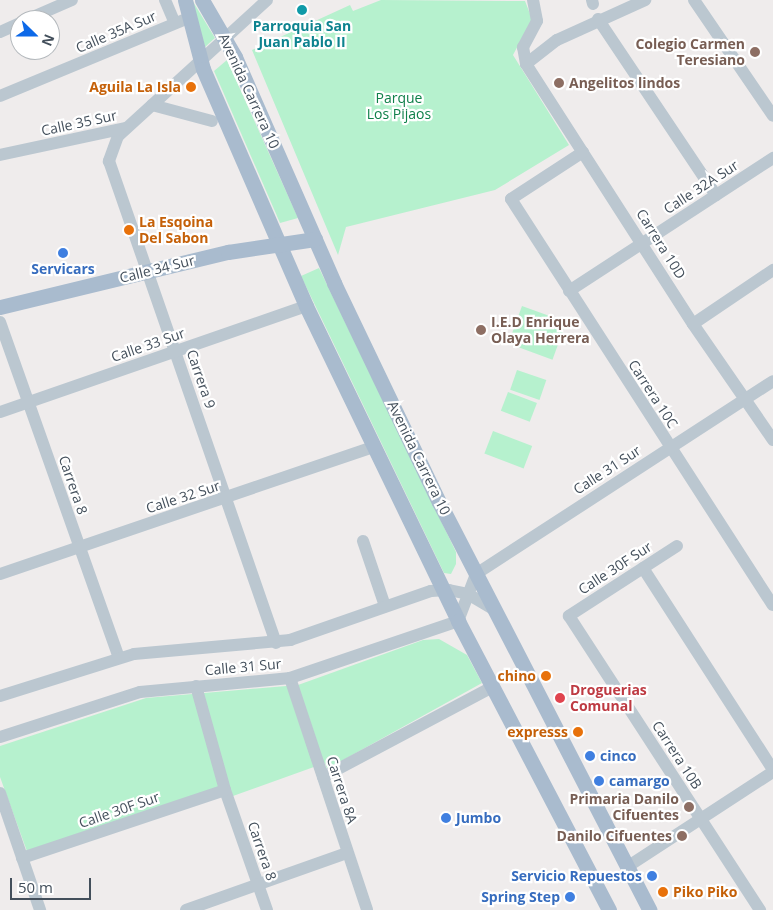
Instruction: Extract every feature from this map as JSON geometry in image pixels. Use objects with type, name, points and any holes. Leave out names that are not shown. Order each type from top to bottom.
[{"type":"main road","name":"Avenida Carrera 10","points":[[185,0],[182,21],[306,306],[458,621],[609,910]]},
{"type":"main road","name":"Avenida Carrera 10","points":[[202,0],[226,38],[315,239],[476,574],[650,910]]},
{"type":"main road","name":"Calle 34 Sur","points":[[0,307],[228,252],[315,239]]},
{"type":"street","points":[[49,10],[72,0]]},
{"type":"street","points":[[164,0],[182,21]]},
{"type":"street","name":"Calle 35 Sur","points":[[0,156],[126,128],[267,0]]},
{"type":"street","points":[[538,2],[537,21],[523,51],[526,64],[549,44],[598,19],[645,0]]},
{"type":"street","points":[[694,0],[773,116]]},
{"type":"street","points":[[598,19],[716,195]]},
{"type":"street","name":"Calle 35A Sur","points":[[0,96],[182,21]]},
{"type":"street","name":"Carrera 10D","points":[[526,64],[643,241],[693,324],[747,399],[773,440]]},
{"type":"street","points":[[152,105],[212,121]]},
{"type":"street","name":"Carrera 9","points":[[126,128],[114,144],[109,161],[276,643]]},
{"type":"street","name":"Carrera 10C","points":[[583,152],[511,199],[669,447],[773,605]]},
{"type":"street","name":"Calle 32A Sur","points":[[570,291],[643,241],[773,158]]},
{"type":"street","points":[[693,324],[773,270]]},
{"type":"street","name":"Calle 33 Sur","points":[[0,412],[306,306]]},
{"type":"street","name":"Carrera 8","points":[[0,322],[78,547],[119,658]]},
{"type":"street","name":"Calle 31 Sur","points":[[476,574],[773,381]]},
{"type":"street","name":"Calle 32 Sur","points":[[0,574],[227,499],[374,446]]},
{"type":"street","points":[[363,541],[384,606]]},
{"type":"street","name":"Calle 30F Sur","points":[[569,616],[678,546]]},
{"type":"street","points":[[627,867],[773,771],[643,568]]},
{"type":"street","points":[[458,621],[476,574]]},
{"type":"street","name":"Calle 31 Sur","points":[[0,696],[119,658],[148,652],[276,643],[384,606],[444,590],[468,594],[495,610]]},
{"type":"street","name":"Carrera 10B","points":[[569,616],[760,910]]},
{"type":"street","name":"Calle 31 Sur","points":[[0,738],[123,696],[196,686],[290,678],[458,621]]},
{"type":"street","name":"Carrera 8A","points":[[290,678],[367,910]]},
{"type":"street","name":"Carrera 8","points":[[196,686],[226,790],[267,910]]},
{"type":"street","points":[[323,777],[492,687]]},
{"type":"street","name":"Calle 30F Sur","points":[[22,858],[226,790]]},
{"type":"street","points":[[0,793],[40,910]]},
{"type":"street","points":[[186,910],[347,854]]},
{"type":"green space","points":[[192,0],[215,38],[205,47]]},
{"type":"green space","name":"Parque Los Pijaos","points":[[381,0],[525,1],[532,19],[513,55],[569,145],[495,190],[346,227],[338,255],[252,50],[350,5],[353,11]]},
{"type":"green space","points":[[227,60],[298,218],[280,223],[214,71]]},
{"type":"green space","points":[[319,268],[456,552],[456,564],[451,574],[444,573],[301,276]]},
{"type":"green space","points":[[522,306],[566,322],[552,360],[508,344]]},
{"type":"green space","points":[[517,370],[546,380],[539,400],[510,390]]},
{"type":"green space","points":[[508,392],[537,403],[530,422],[501,411]]},
{"type":"green space","points":[[493,431],[532,446],[524,468],[484,453]]},
{"type":"green space","points":[[439,639],[467,655],[482,683],[327,769],[325,763],[233,796],[229,785],[28,854],[0,777],[0,746],[146,698],[298,685],[423,640]]},
{"type":"place","name":"Parroquia San Juan Pablo II","points":[[302,10]]},
{"type":"place","name":"Colegio Carmen Teresiano","points":[[755,52]]},
{"type":"place","name":"Angelitos lindos","points":[[559,83]]},
{"type":"place","name":"Aguila La Isla","points":[[191,87]]},
{"type":"place","name":"La Esqoina Del Sabon","points":[[129,230]]},
{"type":"place","name":"Servicars","points":[[63,253]]},
{"type":"place","name":"I.E.D Enrique Olaya Herrera","points":[[481,330]]},
{"type":"place","name":"chino","points":[[546,676]]},
{"type":"place","name":"Droguerias Comunal","points":[[560,698]]},
{"type":"place","name":"expresss","points":[[578,732]]},
{"type":"place","name":"cinco","points":[[590,756]]},
{"type":"place","name":"camargo","points":[[599,781]]},
{"type":"place","name":"Primaria Danilo Cifuentes","points":[[689,807]]},
{"type":"place","name":"Jumbo","points":[[446,818]]},
{"type":"place","name":"Danilo Cifuentes","points":[[682,836]]},
{"type":"place","name":"Servicio Repuestos","points":[[652,876]]},
{"type":"place","name":"Piko Piko","points":[[663,892]]},
{"type":"place","name":"Spring Step","points":[[570,897]]}]
